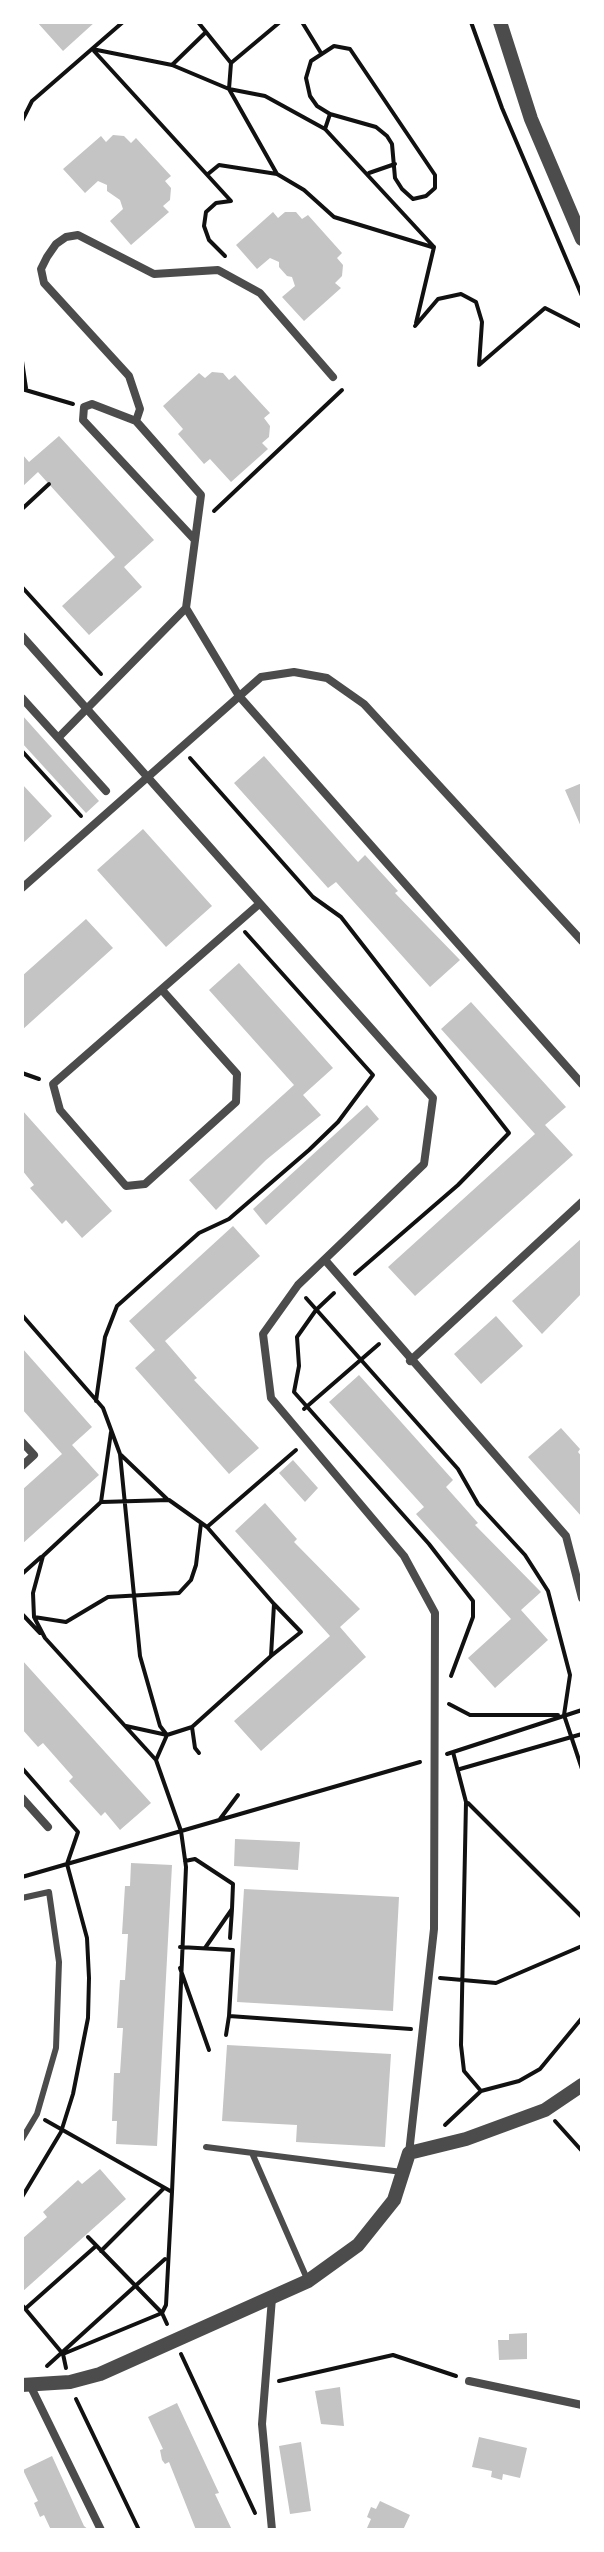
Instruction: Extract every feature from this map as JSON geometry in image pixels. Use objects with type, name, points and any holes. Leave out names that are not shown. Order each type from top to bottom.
[{"type":"street","points":[[500,22],[531,119],[582,239]]},
{"type":"street","points":[[136,421],[140,409],[129,376],[44,283],[41,269],[56,244],[66,237],[78,235],[154,274],[218,270],[260,293],[333,377]]},
{"type":"street","points":[[194,539],[83,420],[84,407],[92,404],[136,421],[197,487],[202,503],[194,539],[186,608],[239,696],[582,1084]]},
{"type":"street","points":[[58,738],[186,608]]},
{"type":"street","points":[[22,636],[148,775],[258,905],[433,1098],[424,1164],[296,1287],[263,1334],[271,1398],[404,1556],[435,1613],[434,1929],[425,2031],[405,2173],[394,2200],[358,2245],[308,2281],[100,2374],[70,2382],[26,2385],[101,2530]]},
{"type":"street","points":[[24,883],[261,677],[294,672],[327,678],[364,704],[582,941]]},
{"type":"street","points":[[22,698],[106,791]]},
{"type":"street","points":[[162,990],[237,1074],[236,1102],[145,1184],[126,1186],[60,1110],[53,1084],[258,905]]},
{"type":"street","points":[[410,1361],[582,1202]]},
{"type":"street","points":[[325,1260],[410,1361],[566,1536],[582,1598]]},
{"type":"street","points":[[22,1442],[34,1455],[22,1466]]},
{"type":"street","points":[[22,1798],[48,1827]]},
{"type":"street","points":[[409,2153],[466,2139],[545,2110],[582,2085]]},
{"type":"street","points":[[272,2298],[262,2424],[272,2530]]},
{"type":"street","points":[[469,2381],[582,2405]]},
{"type":"lane","points":[[22,1898],[49,1892],[59,1962],[56,2048],[37,2114],[22,2139]]},
{"type":"lane","points":[[206,2147],[405,2173]]},
{"type":"lane","points":[[252,2153],[308,2281]]},
{"type":"path","points":[[22,121],[32,101],[123,22]]},
{"type":"path","points":[[198,22],[231,63],[229,89],[277,174]]},
{"type":"path","points":[[231,63],[280,22]]},
{"type":"path","points":[[302,22],[321,53]]},
{"type":"path","points":[[471,22],[502,108],[582,296]]},
{"type":"path","points":[[172,65],[206,32]]},
{"type":"path","points":[[334,46],[350,49],[435,175],[435,188],[426,196],[413,199],[395,178],[392,144],[376,127],[330,114],[317,106],[306,78],[311,61],[321,53],[334,46]]},
{"type":"path","points":[[92,49],[172,65],[229,89],[265,96],[325,129],[369,173],[434,247]]},
{"type":"path","points":[[92,49],[231,201],[216,203],[206,212],[204,226],[209,240],[229,261]]},
{"type":"path","points":[[325,129],[330,114]]},
{"type":"path","points":[[369,173],[395,164]]},
{"type":"path","points":[[207,175],[219,165],[277,174],[304,190],[334,217],[434,247]]},
{"type":"path","points":[[434,247],[415,326],[438,299],[461,294],[476,302],[482,322],[479,365],[545,308],[582,327]]},
{"type":"path","points":[[22,361],[23,390],[84,407]]},
{"type":"path","points":[[198,526],[344,389]]},
{"type":"path","points":[[22,509],[49,484]]},
{"type":"path","points":[[22,587],[110,684]]},
{"type":"path","points":[[180,747],[313,897],[341,917],[509,1133],[458,1185],[316,1310],[297,1337],[299,1366],[294,1392],[305,1408]]},
{"type":"path","points":[[22,751],[91,826]]},
{"type":"path","points":[[96,1401],[105,1337],[117,1306],[199,1233],[229,1219],[309,1150],[338,1122],[373,1075],[237,923]]},
{"type":"path","points":[[22,1073],[53,1084]]},
{"type":"path","points":[[296,1287],[458,1469],[478,1504],[525,1555],[548,1591],[570,1675],[564,1715],[582,1769]]},
{"type":"path","points":[[22,1315],[96,1401],[120,1454],[140,1656],[160,1726],[167,1735]]},
{"type":"path","points":[[291,1421],[388,1335]]},
{"type":"path","points":[[101,1502],[111,1431]]},
{"type":"path","points":[[207,1527],[307,1441]]},
{"type":"path","points":[[120,1454],[169,1500],[207,1527],[301,1632],[192,1727],[167,1735],[123,1726]]},
{"type":"path","points":[[22,1574],[101,1502],[169,1500]]},
{"type":"path","points":[[34,1617],[66,1622],[108,1597],[134,1593],[179,1593],[191,1580],[196,1565],[201,1523]]},
{"type":"path","points":[[43,1556],[33,1593],[34,1617],[45,1638]]},
{"type":"path","points":[[271,1656],[274,1604]]},
{"type":"path","points":[[22,1614],[156,1760],[181,1831],[185,1861],[166,2305],[162,2313],[63,2354]]},
{"type":"path","points":[[444,1702],[470,1715],[564,1715]]},
{"type":"path","points":[[22,1877],[436,1758],[582,1710]]},
{"type":"path","points":[[192,1727],[195,1748],[199,1753]]},
{"type":"path","points":[[460,1769],[582,1734]]},
{"type":"path","points":[[156,1760],[167,1735]]},
{"type":"path","points":[[453,1752],[460,1769],[466,1802],[461,2045],[464,2071],[481,2091]]},
{"type":"path","points":[[220,1819],[238,1795]]},
{"type":"path","points":[[466,1802],[582,1917]]},
{"type":"path","points":[[185,1861],[195,1859],[233,1884],[230,1938]]},
{"type":"path","points":[[205,1948],[232,1909]]},
{"type":"path","points":[[430,1977],[496,1983],[582,1946]]},
{"type":"path","points":[[180,1947],[233,1950],[226,2035]]},
{"type":"path","points":[[179,1966],[209,2050]]},
{"type":"path","points":[[229,2016],[369,2024],[425,2031]]},
{"type":"path","points":[[442,2127],[481,2091],[519,2081],[540,2069],[582,2018]]},
{"type":"path","points":[[545,2110],[582,2151]]},
{"type":"path","points":[[37,2114],[61,2132],[172,2192]]},
{"type":"path","points":[[101,2251],[164,2188]]},
{"type":"path","points":[[88,2237],[162,2313],[261,2521]]},
{"type":"path","points":[[96,2246],[23,2307],[63,2354],[70,2382],[139,2530]]},
{"type":"path","points":[[42,2370],[167,2257]]},
{"type":"path","points":[[265,2384],[393,2355],[469,2381]]},
{"type":"building","points":[[37,22],[95,22],[63,51]]},
{"type":"building","points":[[113,135],[124,136],[131,143],[136,138],[171,176],[165,181],[171,188],[170,200],[163,206],[169,212],[131,245],[110,221],[123,209],[120,200],[107,191],[107,185],[98,181],[85,193],[63,169],[101,136],[106,142]]},
{"type":"building","points":[[273,212],[278,218],[285,212],[296,212],[302,219],[308,215],[342,253],[337,258],[343,265],[342,276],[335,283],[341,288],[304,321],[282,297],[295,286],[292,277],[279,267],[279,262],[270,258],[257,269],[236,245]]},
{"type":"building","points":[[212,372],[223,373],[229,380],[235,375],[270,413],[264,418],[270,426],[269,437],[262,443],[268,449],[231,482],[210,459],[204,464],[178,434],[183,429],[163,406],[199,373],[205,378]]},
{"type":"building","points":[[59,436],[154,540],[124,567],[142,587],[89,635],[62,606],[115,557],[38,472],[22,487],[22,454],[29,462]]},
{"type":"building","points":[[22,715],[99,801],[86,813],[22,743]]},
{"type":"building","points":[[264,756],[358,862],[365,855],[398,891],[395,893],[460,960],[430,987],[336,882],[328,888],[234,783]]},
{"type":"building","points":[[582,783],[582,829],[565,790]]},
{"type":"building","points":[[22,784],[52,816],[22,844]]},
{"type":"building","points":[[143,829],[212,906],[166,947],[97,870]]},
{"type":"building","points":[[86,919],[113,948],[22,1030],[22,976]]},
{"type":"building","points":[[239,963],[333,1068],[303,1095],[321,1115],[266,1160],[216,1210],[189,1180],[294,1085],[209,990]]},
{"type":"building","points":[[471,1002],[566,1107],[545,1125],[573,1155],[415,1296],[388,1267],[535,1134],[441,1029]]},
{"type":"building","points":[[367,1105],[379,1119],[266,1225],[253,1209]]},
{"type":"building","points":[[22,1110],[112,1211],[82,1238],[66,1220],[62,1224],[30,1188],[34,1185],[22,1170]]},
{"type":"building","points":[[233,1226],[260,1256],[165,1341],[197,1378],[194,1380],[259,1448],[229,1474],[135,1368],[155,1350],[129,1321]]},
{"type":"building","points":[[582,1238],[582,1293],[542,1334],[512,1301]]},
{"type":"building","points":[[496,1316],[523,1346],[481,1384],[454,1354]]},
{"type":"building","points":[[22,1348],[92,1427],[72,1445],[99,1475],[22,1544],[22,1490],[62,1454],[22,1409]]},
{"type":"building","points":[[359,1375],[453,1480],[446,1487],[478,1523],[475,1525],[541,1592],[521,1610],[548,1640],[495,1688],[468,1658],[511,1619],[416,1514],[424,1507],[329,1402]]},
{"type":"building","points":[[561,1428],[580,1449],[578,1452],[582,1457],[582,1517],[528,1457]]},
{"type":"building","points":[[293,1460],[318,1488],[305,1502],[279,1473]]},
{"type":"building","points":[[265,1503],[297,1539],[294,1542],[360,1609],[340,1627],[366,1657],[261,1751],[234,1721],[330,1636],[235,1531]]},
{"type":"building","points":[[22,1660],[151,1803],[120,1830],[105,1812],[101,1816],[69,1781],[73,1777],[43,1743],[38,1747],[22,1729]]},
{"type":"building","points":[[235,1839],[300,1842],[298,1870],[234,1866]]},
{"type":"building","points":[[131,1863],[172,1865],[157,2146],[116,2144],[117,2121],[112,2121],[114,2073],[120,2073],[123,2028],[117,2028],[120,1980],[125,1980],[128,1934],[122,1934],[125,1886],[130,1886]]},
{"type":"building","points":[[244,1889],[399,1897],[393,2011],[237,2002]]},
{"type":"building","points":[[227,2045],[391,2054],[385,2147],[296,2142],[297,2125],[222,2121]]},
{"type":"building","points":[[100,2169],[126,2199],[22,2292],[22,2239],[47,2217],[43,2212],[78,2180],[82,2184]]},
{"type":"building","points":[[527,2333],[527,2359],[499,2360],[498,2340],[509,2340],[509,2334]]},
{"type":"building","points":[[340,2387],[344,2426],[321,2424],[315,2391]]},
{"type":"building","points":[[177,2403],[219,2493],[215,2494],[232,2530],[196,2530],[169,2462],[165,2464],[162,2460],[160,2450],[163,2449],[148,2417]]},
{"type":"building","points":[[479,2437],[527,2448],[520,2478],[503,2474],[502,2480],[491,2477],[492,2471],[472,2467]]},
{"type":"building","points":[[301,2442],[311,2511],[290,2514],[279,2446]]},
{"type":"building","points":[[52,2456],[84,2526],[89,2530],[51,2530],[44,2515],[40,2517],[34,2503],[38,2501],[23,2470]]},
{"type":"building","points":[[380,2501],[410,2515],[403,2530],[367,2528],[371,2507],[376,2509]]}]
